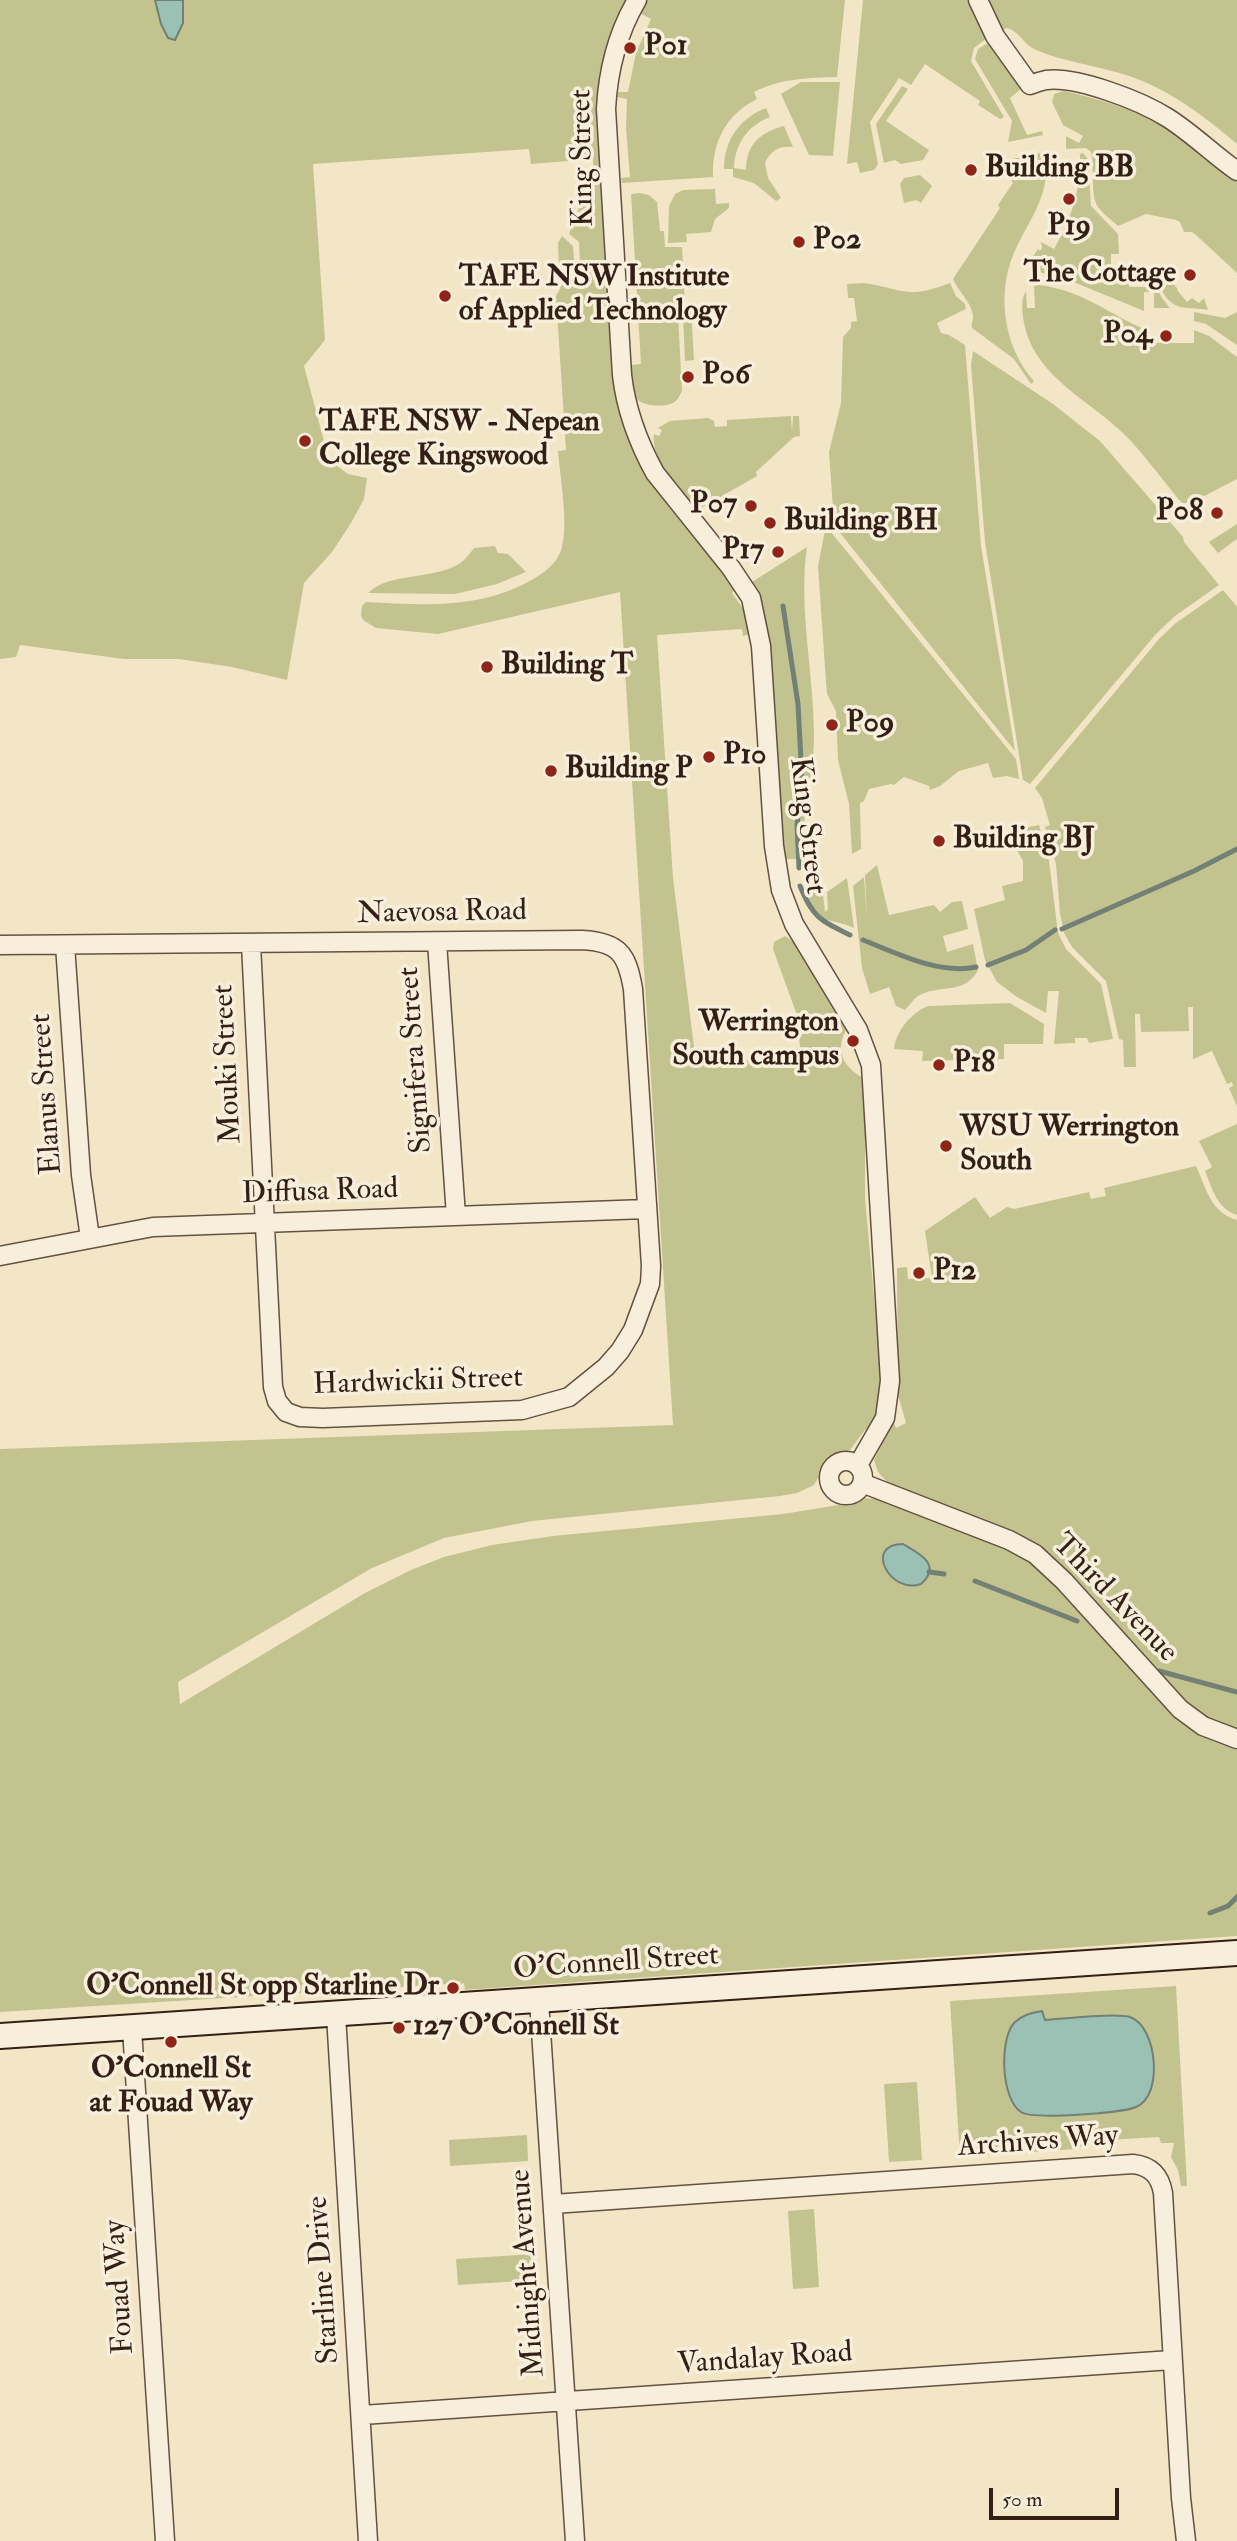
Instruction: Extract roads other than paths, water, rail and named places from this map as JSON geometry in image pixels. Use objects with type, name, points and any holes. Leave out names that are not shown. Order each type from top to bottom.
[{"type":"street","name":"King Street","points":[[637,0],[619,37],[610,73],[606,110],[621,375],[626,402],[645,456],[655,473],[732,568],[751,598],[761,646],[774,846],[781,890],[794,924],[858,1030],[871,1065],[890,1381],[885,1418],[858,1465]]},
{"type":"street","points":[[978,0],[995,36],[1030,85],[1046,80],[1065,81],[1121,96],[1145,106],[1188,132],[1237,171]]},
{"type":"street","name":"Naevosa Road","points":[[0,945],[602,941],[619,950],[629,963],[633,989],[646,1209]]},
{"type":"street","name":"Signifera Street","points":[[437,942],[456,1216]]},
{"type":"street","name":"Mouki Street","points":[[251,944],[266,1223]]},
{"type":"street","name":"Elanus Street","points":[[65,945],[81,1175],[90,1238]]},
{"type":"street","name":"Diffusa Road","points":[[0,1256],[153,1227],[646,1209]]},
{"type":"street","name":"Hardwickii Street","points":[[266,1223],[271,1375],[277,1401],[286,1412],[323,1418],[448,1415],[522,1410],[550,1403],[569,1396],[606,1367],[633,1330],[650,1284],[646,1209]]},
{"type":"street","points":[[848,1461],[858,1465],[863,1474],[862,1483],[856,1492],[846,1495],[832,1489],[828,1479],[831,1469],[838,1462],[848,1461]]},
{"type":"street","name":"Third Avenue","points":[[862,1483],[1000,1536],[1035,1554],[1180,1709],[1203,1726],[1237,1740]]},
{"type":"street","name":"O'Connell Street","points":[[0,2036],[1237,1953]]},
{"type":"street","name":"Midnight Avenue","points":[[540,2001],[575,2541]]},
{"type":"street","name":"Starline Drive","points":[[336,2015],[368,2541]]},
{"type":"street","name":"Fouad Way","points":[[132,2029],[165,2541]]},
{"type":"street","name":"Archives Way","points":[[553,2204],[1139,2165],[1148,2168],[1157,2176],[1163,2193],[1186,2541]]},
{"type":"street","name":"Vandalay Road","points":[[362,2415],[1172,2360]]},
{"type":"water","points":[[155,0],[183,0],[183,23],[175,40],[168,38],[161,24]]},
{"type":"water","points":[[903,1544],[921,1555],[929,1565],[930,1571],[921,1584],[899,1582],[885,1568],[885,1552],[891,1546]]},
{"type":"water","points":[[1042,2011],[1045,2020],[1114,2015],[1130,2017],[1139,2023],[1146,2033],[1154,2061],[1151,2090],[1145,2100],[1136,2107],[1097,2113],[1059,2116],[1021,2112],[1014,2105],[1006,2083],[1006,2042],[1009,2031],[1017,2020]]},
{"type":"waterway","points":[[783,606],[798,704],[802,780],[797,825],[799,868]]},
{"type":"waterway","points":[[1062,929],[1194,871],[1237,849]]},
{"type":"waterway","points":[[800,886],[809,905],[819,917],[850,935]]},
{"type":"waterway","points":[[988,965],[1026,950],[1055,930]]},
{"type":"waterway","points":[[863,940],[933,965],[962,969],[976,967]]},
{"type":"waterway","points":[[929,1572],[944,1574]]},
{"type":"waterway","points":[[975,1581],[1077,1621]]},
{"type":"waterway","points":[[1159,1671],[1237,1692]]},
{"type":"waterway","points":[[1210,1913],[1228,1906],[1237,1897]]},
{"type":"place","name":"P01","points":[[630,48]]},
{"type":"place","name":"Building BB","points":[[971,170]]},
{"type":"place","name":"P19","points":[[1069,199]]},
{"type":"place","name":"P02","points":[[799,242]]},
{"type":"place","name":"The Cottage","points":[[1190,275]]},
{"type":"place","name":"TAFE NSW Institute of Applied Technology","points":[[445,296]]},
{"type":"place","name":"P04","points":[[1166,336]]},
{"type":"place","name":"P06","points":[[688,377]]},
{"type":"place","name":"TAFE NSW - Nepean College Kingswood","points":[[305,441]]},
{"type":"place","name":"P07","points":[[751,506]]},
{"type":"place","name":"P08","points":[[1217,513]]},
{"type":"place","name":"Building BH","points":[[770,523]]},
{"type":"place","name":"P17","points":[[778,552]]},
{"type":"place","name":"Building T","points":[[487,667]]},
{"type":"place","name":"P09","points":[[832,725]]},
{"type":"place","name":"P10","points":[[709,757]]},
{"type":"place","name":"Building P","points":[[551,771]]},
{"type":"place","name":"Building BJ","points":[[939,841]]},
{"type":"place","name":"Werrington South campus","points":[[853,1041]]},
{"type":"place","name":"P18","points":[[939,1065]]},
{"type":"place","name":"WSU Werrington South","points":[[946,1146]]},
{"type":"place","name":"P12","points":[[919,1273]]},
{"type":"place","name":"O'Connell St opp Starline Dr","points":[[453,1988]]},
{"type":"place","name":"127 O'Connell St","points":[[399,2028]]},
{"type":"place","name":"O'Connell St at Fouad Way","points":[[171,2042]]}]
